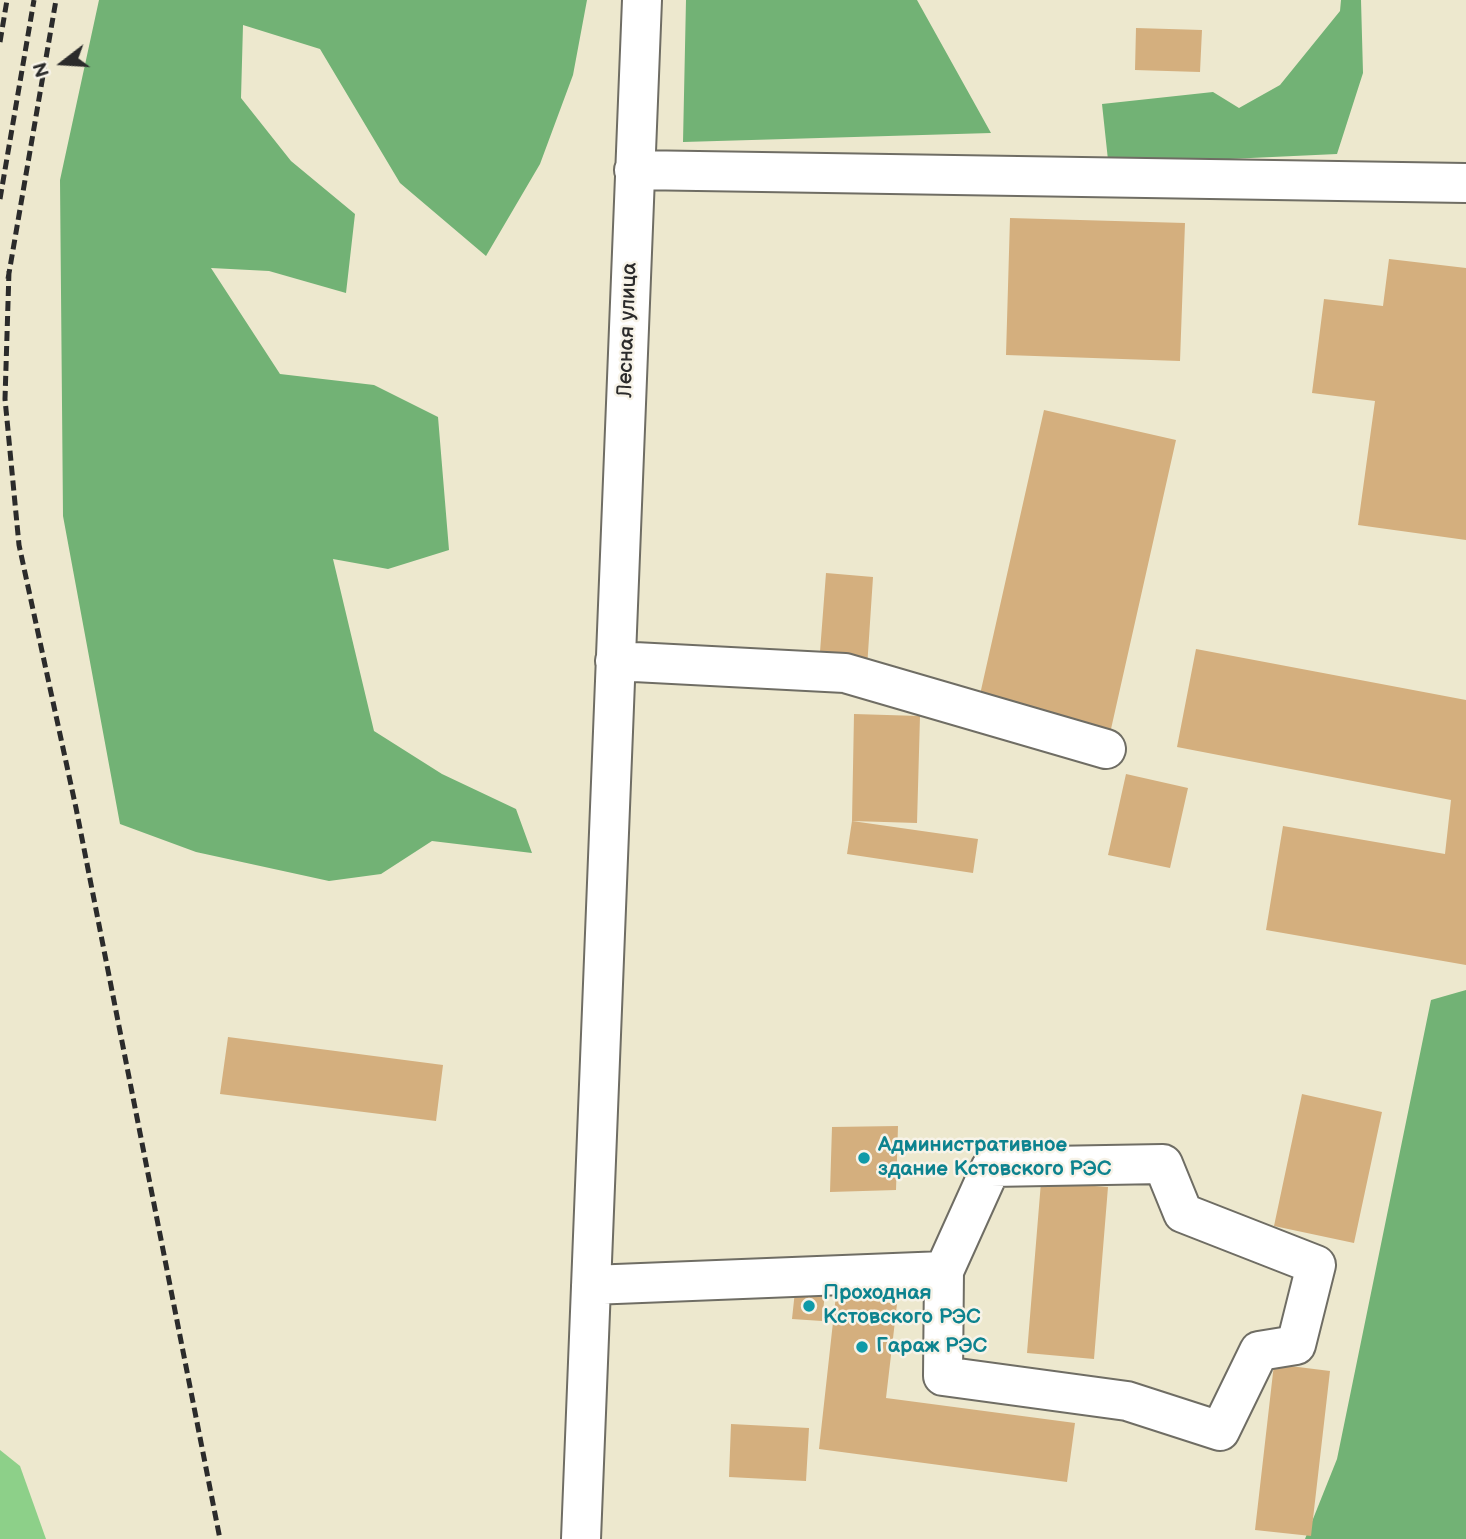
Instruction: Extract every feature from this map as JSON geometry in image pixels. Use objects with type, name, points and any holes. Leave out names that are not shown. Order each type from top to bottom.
[{"type":"street","name":"Лесная улица","points":[[580,1539],[642,0]]},
{"type":"street","points":[[635,170],[1466,183]]},
{"type":"street","points":[[615,661],[845,673],[1106,750]]},
{"type":"street","points":[[1149,1164],[1163,1164],[1183,1213],[1316,1265],[1296,1345],[1259,1351],[1220,1431],[1127,1401],[943,1376],[944,1271],[991,1167],[1149,1164]]},
{"type":"street","points":[[591,1285],[944,1271]]},
{"type":"green space","points":[[99,0],[587,0],[573,75],[540,164],[486,256],[400,183],[320,49],[243,25],[241,98],[291,161],[355,214],[346,293],[269,271],[211,268],[280,374],[374,385],[438,417],[449,550],[388,569],[333,559],[374,731],[442,774],[516,809],[532,853],[432,841],[381,874],[329,881],[196,852],[120,824],[63,516],[60,180]]},
{"type":"green space","points":[[686,0],[917,0],[991,133],[683,142]]},
{"type":"green space","points":[[1341,0],[1361,0],[1363,73],[1337,154],[1229,159],[1108,160],[1102,104],[1213,92],[1239,108],[1280,85],[1340,11]]},
{"type":"green space","points":[[1466,990],[1466,1539],[1305,1539],[1337,1459],[1431,1000]]},
{"type":"green space","points":[[0,1450],[20,1466],[46,1539],[0,1539]]},
{"type":"building","points":[[1136,28],[1202,30],[1200,72],[1135,70]]},
{"type":"building","points":[[1010,218],[1185,223],[1180,361],[1006,355]]},
{"type":"building","points":[[1389,259],[1466,268],[1466,540],[1358,525],[1375,401],[1312,393],[1324,299],[1383,306]]},
{"type":"building","points":[[1044,410],[1176,440],[1111,729],[979,699]]},
{"type":"building","points":[[826,573],[873,577],[867,668],[819,665]]},
{"type":"building","points":[[1196,649],[1466,700],[1466,965],[1266,930],[1283,826],[1445,854],[1451,800],[1177,747]]},
{"type":"building","points":[[854,714],[920,716],[917,823],[852,821]]},
{"type":"building","points":[[1126,774],[1188,788],[1170,868],[1108,855]]},
{"type":"building","points":[[852,821],[978,839],[973,873],[847,854]]},
{"type":"building","points":[[228,1037],[443,1065],[436,1121],[220,1094]]},
{"type":"building","points":[[1302,1094],[1382,1112],[1354,1243],[1274,1226]]},
{"type":"building","name":"Административное здание Кстовского РЭС","points":[[898,1126],[896,1190],[830,1192],[832,1127]]},
{"type":"building","points":[[1041,1182],[1108,1187],[1094,1359],[1027,1353]]},
{"type":"building","name":"Проходная Кстовского РЭС","points":[[795,1291],[825,1293],[822,1321],[792,1319]]},
{"type":"building","points":[[836,1295],[897,1304],[886,1398],[1075,1423],[1067,1482],[819,1449]]},
{"type":"building","points":[[1274,1364],[1330,1371],[1311,1536],[1255,1530]]},
{"type":"building","points":[[731,1424],[809,1428],[806,1481],[729,1477]]},
{"type":"railway","points":[[0,42],[7,0]]},
{"type":"railway","points":[[0,199],[34,0]]},
{"type":"railway","points":[[8,279],[56,0]]},
{"type":"railway","points":[[9,271],[5,399],[19,545],[76,808],[220,1539]]},
{"type":"place","name":"Административное здание Кстовского РЭС","points":[[864,1158]]},
{"type":"place","name":"Проходная Кстовского РЭС","points":[[809,1306]]},
{"type":"place","name":"Гараж РЭС","points":[[862,1347]]}]
